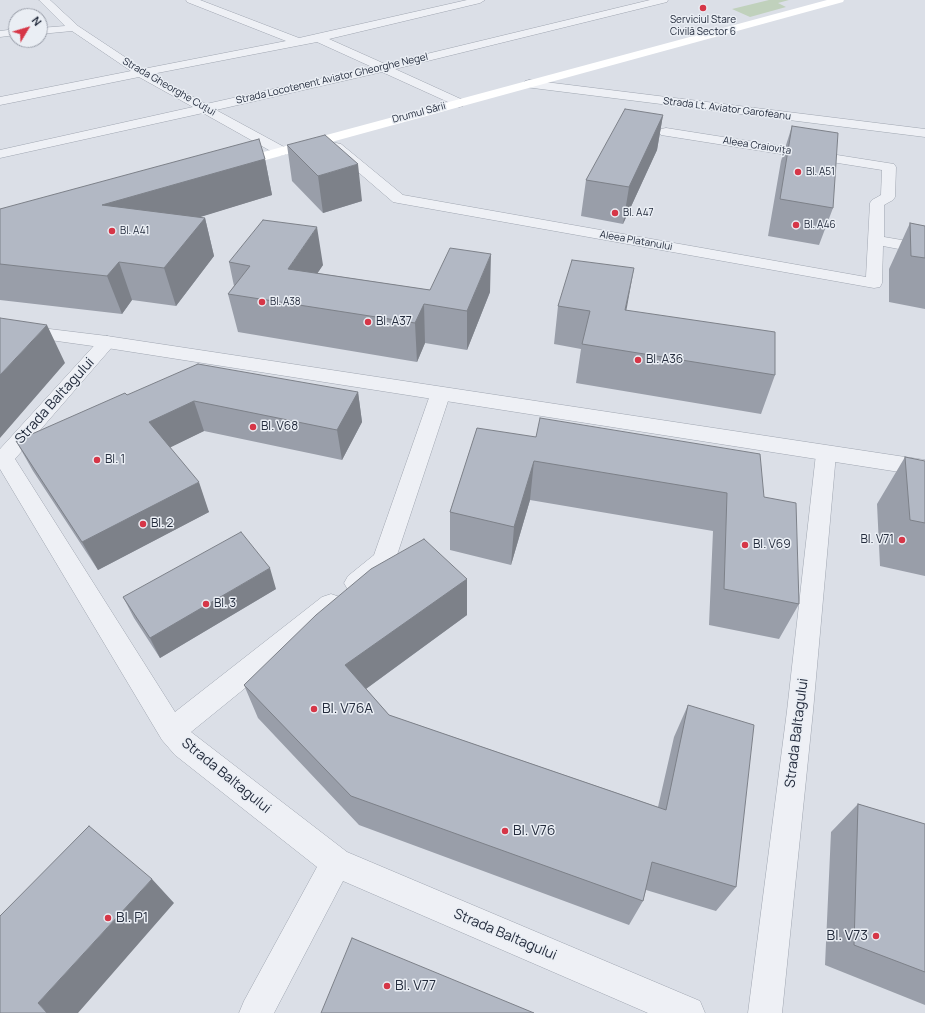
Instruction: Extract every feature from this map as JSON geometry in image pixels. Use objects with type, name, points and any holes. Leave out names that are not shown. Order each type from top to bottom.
[{"type":"main road","name":"Drumul Sării","points":[[220,168],[839,0]]},
{"type":"street","name":"Strada Gheorghe Cuțui","points":[[44,0],[74,28],[141,73],[281,151]]},
{"type":"street","points":[[191,0],[298,42]]},
{"type":"street","points":[[0,101],[318,38],[480,0]]},
{"type":"street","name":"Strada Locotenent Aviator Gheorghe Negel","points":[[0,154],[385,68],[663,0]]},
{"type":"street","points":[[48,30],[74,28]]},
{"type":"street","points":[[318,38],[458,103]]},
{"type":"street","points":[[22,84],[72,80],[98,81]]},
{"type":"street","name":"Strada Lt. Aviator Garofeanu","points":[[529,84],[925,133]]},
{"type":"street","name":"Aleea Craiovița","points":[[666,132],[889,167],[888,197],[877,203],[875,240]]},
{"type":"street","name":"Aleea Platanului","points":[[326,139],[398,199],[874,283],[875,240]]},
{"type":"street","points":[[875,240],[925,249]]},
{"type":"street","points":[[0,328],[107,342],[440,395],[925,468]]},
{"type":"street","name":"Strada Baltagului","points":[[107,342],[4,458],[179,738],[336,863],[688,1013]]},
{"type":"street","points":[[179,738],[278,647],[383,561],[440,395]]},
{"type":"street","name":"Strada Baltagului","points":[[765,1013],[804,673],[826,454]]},
{"type":"street","points":[[256,1013],[336,863]]},
{"type":"green space","points":[[769,0],[789,0],[778,3],[786,7],[750,17],[732,9]]},
{"type":"building","points":[[625,109],[663,115],[629,187],[586,180]]},
{"type":"building","points":[[792,126],[838,133],[833,208],[780,199]]},
{"type":"building","points":[[325,135],[358,164],[318,176],[287,145]]},
{"type":"building","points":[[259,139],[265,159],[102,205],[205,218],[164,268],[119,262],[107,276],[0,264],[0,209]]},
{"type":"building","points":[[263,220],[317,227],[288,269],[430,290],[450,248],[491,254],[467,311],[424,304],[415,323],[228,294],[250,266],[229,262]]},
{"type":"building","points":[[910,223],[925,226],[925,258],[911,256]]},
{"type":"building","points":[[572,260],[634,268],[625,310],[775,332],[775,375],[582,344],[590,311],[558,306]]},
{"type":"building","points":[[0,318],[47,325],[0,375]]},
{"type":"building","points":[[198,364],[358,392],[337,430],[194,401],[149,422],[199,482],[82,542],[16,441],[125,393],[127,395]]},
{"type":"building","points":[[540,418],[760,454],[764,497],[796,503],[799,604],[724,589],[727,493],[534,461],[514,527],[450,512],[477,428],[536,437]]},
{"type":"building","points":[[905,457],[925,461],[925,523],[910,520]]},
{"type":"building","points":[[241,532],[270,568],[150,638],[123,597]]},
{"type":"building","points":[[424,539],[467,579],[345,665],[389,715],[666,810],[688,705],[754,725],[736,887],[652,862],[643,901],[351,796],[244,685],[316,615],[371,569]]},
{"type":"building","points":[[858,804],[925,824],[925,972],[854,945]]},
{"type":"building","points":[[89,826],[152,879],[38,1003],[47,1013],[0,1013],[0,916]]},
{"type":"building","points":[[352,938],[534,1013],[321,1013]]},
{"type":"place","name":"Serviciul Stare Civilă Sector 6","points":[[703,8]]},
{"type":"place","name":"Bl. A51","points":[[798,172]]},
{"type":"place","name":"Bl. A47","points":[[615,213]]},
{"type":"place","name":"Bl. A46","points":[[796,225]]},
{"type":"place","name":"Bl. A41","points":[[112,231]]},
{"type":"place","name":"Bl. A38","points":[[262,302]]},
{"type":"place","name":"Bl. A37","points":[[368,322]]},
{"type":"place","name":"Bl. A36","points":[[638,360]]},
{"type":"place","name":"Bl. V68","points":[[253,427]]},
{"type":"place","name":"Bl. 1","points":[[97,460]]},
{"type":"place","name":"Bl. 2","points":[[143,524]]},
{"type":"place","name":"Bl. V71","points":[[902,540]]},
{"type":"place","name":"Bl. V69","points":[[745,545]]},
{"type":"place","name":"Bl. 3","points":[[206,604]]},
{"type":"place","name":"Bl. V76A","points":[[314,709]]},
{"type":"place","name":"Bl. V76","points":[[505,831]]},
{"type":"place","name":"Bl. P1","points":[[108,918]]},
{"type":"place","name":"Bl. V73","points":[[876,936]]},
{"type":"place","name":"Bl. V77","points":[[387,986]]}]
